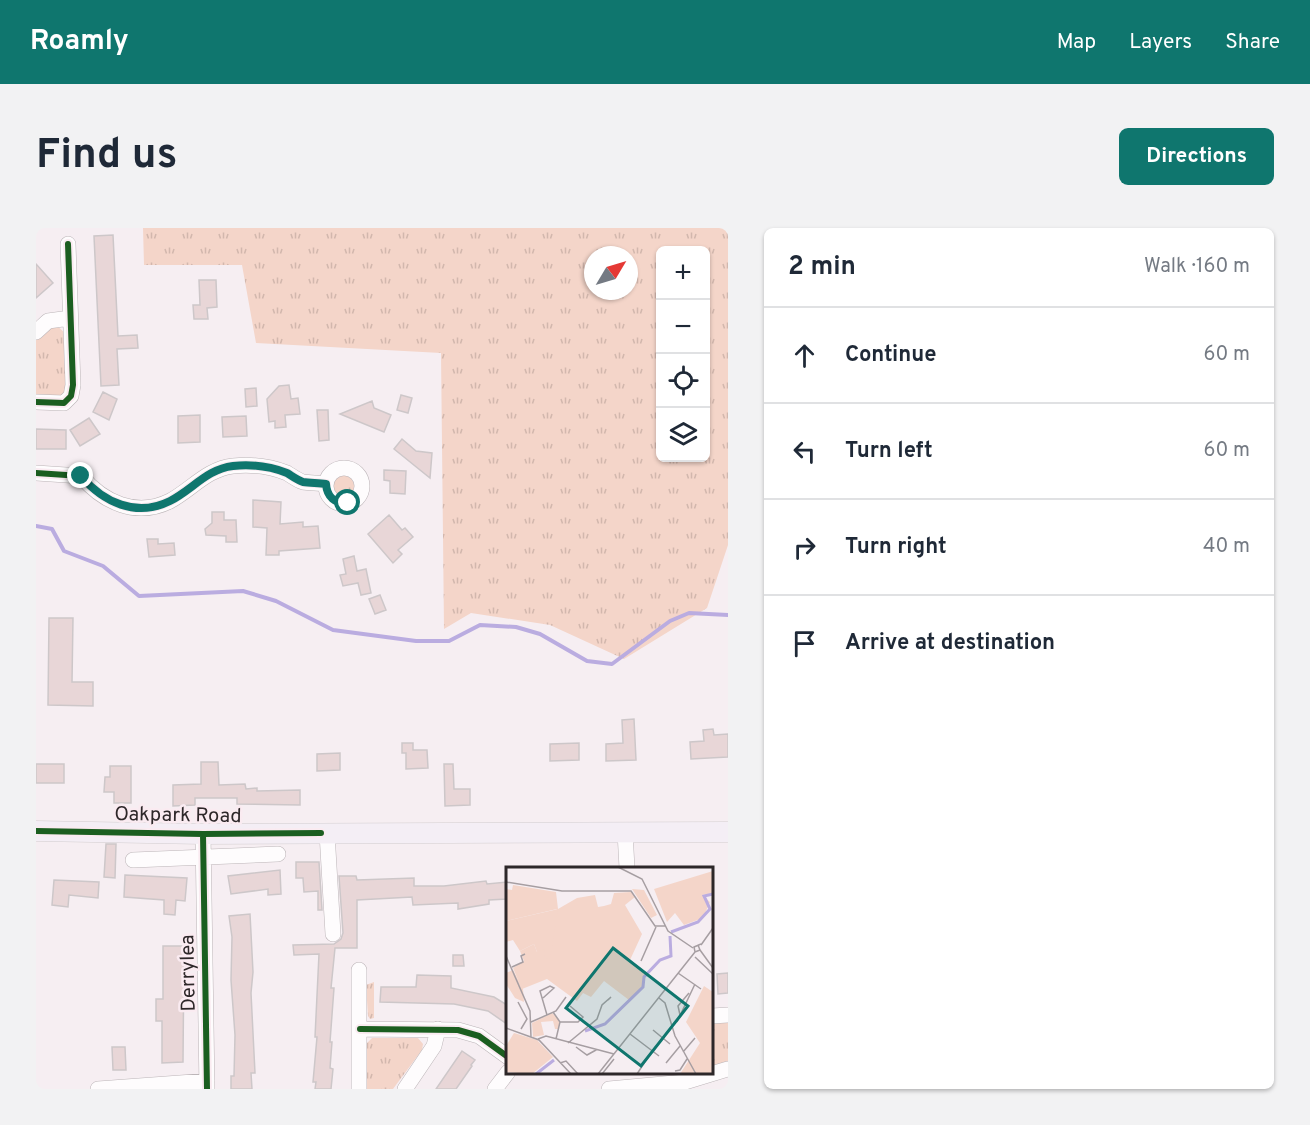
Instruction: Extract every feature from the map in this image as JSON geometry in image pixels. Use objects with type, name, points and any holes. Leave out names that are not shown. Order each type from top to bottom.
[{"type":"main road","name":"Oakpark Road","points":[[36,831],[203,834],[728,832]]},
{"type":"street","points":[[36,402],[64,403],[71,396],[73,385],[68,244]]},
{"type":"street","points":[[36,332],[48,321],[70,318]]},
{"type":"street","points":[[36,473],[81,476],[100,496],[126,507],[151,507],[169,501],[208,474],[230,466],[257,464],[287,473],[301,482],[326,484]]},
{"type":"street","points":[[625,832],[627,867]]},
{"type":"street","points":[[327,833],[333,934]]},
{"type":"street","name":"Derrylea","points":[[98,1089],[207,1085],[203,834]]},
{"type":"street","points":[[133,860],[278,854]]},
{"type":"street","points":[[359,970],[359,1089]]},
{"type":"street","points":[[360,1029],[458,1030],[478,1036],[506,1056]]},
{"type":"street","points":[[405,1089],[434,1046],[438,1029]]},
{"type":"street","points":[[713,1074],[728,1069]]},
{"type":"street","points":[[495,1089],[506,1073]]},
{"type":"street","points":[[615,1088],[630,1074]]},
{"type":"street","points":[[615,1088],[685,1082],[711,1074]]},
{"type":"green space","points":[[143,228],[728,228],[728,545],[707,608],[624,659],[550,625],[471,613],[444,629],[441,353],[256,343],[242,265],[144,265]]},
{"type":"green space","points":[[55,324],[65,333],[68,388],[58,397],[36,396],[36,337]]},
{"type":"green space","points":[[343,475],[351,478],[354,486],[351,494],[343,497],[335,494],[332,486],[335,478]]},
{"type":"green space","points":[[374,982],[374,1018],[370,1019],[366,985]]},
{"type":"green space","points":[[728,1021],[728,1064],[713,1068],[713,1022]]},
{"type":"green space","points":[[372,1038],[418,1038],[423,1044],[422,1050],[393,1089],[366,1089],[367,1043]]},
{"type":"building","points":[[113,235],[118,336],[137,335],[138,348],[117,349],[119,385],[101,386],[94,236]]},
{"type":"building","points":[[36,264],[53,283],[36,298]]},
{"type":"building","points":[[199,280],[216,280],[217,307],[207,308],[208,319],[194,319],[193,305],[200,305]]},
{"type":"building","points":[[289,385],[291,399],[298,398],[300,414],[285,415],[286,427],[275,428],[275,421],[269,422],[267,399],[279,386]]},
{"type":"building","points":[[256,388],[257,406],[246,407],[245,389]]},
{"type":"building","points":[[103,392],[117,399],[109,420],[93,412]]},
{"type":"building","points":[[401,395],[412,398],[408,413],[397,410]]},
{"type":"building","points":[[372,401],[374,408],[391,415],[384,432],[340,414]]},
{"type":"building","points":[[317,410],[328,410],[329,440],[319,441]]},
{"type":"building","points":[[200,415],[200,442],[178,443],[178,416]]},
{"type":"building","points":[[246,416],[247,436],[223,437],[222,417]]},
{"type":"building","points":[[89,418],[100,434],[80,446],[70,430]]},
{"type":"building","points":[[36,429],[66,430],[66,449],[36,449]]},
{"type":"building","points":[[402,439],[416,451],[432,453],[430,478],[394,449]]},
{"type":"building","points":[[384,470],[406,471],[405,494],[390,493],[390,481],[384,480]]},
{"type":"building","points":[[253,500],[281,502],[280,524],[303,522],[303,527],[318,526],[320,548],[279,551],[279,555],[266,555],[267,528],[253,527]]},
{"type":"building","points":[[212,512],[224,512],[224,520],[236,520],[237,542],[226,542],[226,536],[206,535],[205,529],[212,523]]},
{"type":"building","points":[[389,515],[402,530],[405,528],[413,537],[398,550],[402,554],[393,563],[368,534]]},
{"type":"building","points":[[147,539],[158,539],[158,544],[174,543],[175,555],[149,557]]},
{"type":"building","points":[[354,556],[357,571],[366,569],[371,593],[361,595],[358,583],[343,586],[340,575],[346,574],[343,559]]},
{"type":"building","points":[[380,595],[386,610],[375,614],[369,599]]},
{"type":"building","points":[[49,618],[73,618],[72,682],[93,682],[93,706],[48,705]]},
{"type":"building","points":[[634,719],[636,760],[606,761],[606,744],[623,743],[622,720]]},
{"type":"building","points":[[713,729],[714,735],[728,734],[728,757],[691,759],[690,742],[704,741],[703,730]]},
{"type":"building","points":[[402,743],[413,743],[413,750],[427,750],[428,768],[406,769],[406,753],[402,753]]},
{"type":"building","points":[[579,743],[579,760],[550,761],[550,744]]},
{"type":"building","points":[[340,753],[340,770],[317,771],[317,754]]},
{"type":"building","points":[[201,762],[218,762],[219,785],[245,784],[246,789],[257,788],[257,791],[300,790],[300,805],[237,804],[237,798],[195,798],[195,805],[173,806],[173,785],[201,784]]},
{"type":"building","points":[[36,764],[64,764],[64,783],[36,783]]},
{"type":"building","points":[[444,764],[453,764],[454,789],[470,789],[470,805],[445,806]]},
{"type":"building","points":[[110,766],[131,766],[131,803],[114,803],[114,792],[104,792],[105,777],[110,777]]},
{"type":"building","points":[[106,844],[116,844],[115,878],[104,877]]},
{"type":"building","points":[[296,862],[319,862],[322,910],[318,910],[318,891],[304,892],[303,878],[296,878]]},
{"type":"building","points":[[280,870],[281,894],[268,895],[268,889],[231,894],[228,876]]},
{"type":"building","points":[[125,875],[187,878],[185,901],[176,900],[175,915],[164,914],[164,900],[124,897]]},
{"type":"building","points":[[339,876],[356,876],[357,880],[414,878],[414,886],[444,886],[486,881],[487,884],[506,882],[506,899],[489,900],[489,904],[458,909],[458,903],[413,905],[412,897],[357,900],[357,948],[335,948],[331,988],[334,988],[330,1042],[332,1042],[330,1068],[333,1069],[331,1089],[315,1089],[316,1082],[313,1082],[317,1037],[315,1037],[319,954],[294,955],[293,945],[334,944],[341,939],[343,933]]},
{"type":"building","points":[[54,880],[99,882],[98,898],[69,895],[68,907],[52,905]]},
{"type":"building","points":[[250,914],[255,1073],[251,1073],[252,1089],[231,1089],[231,1076],[234,1076],[235,1035],[231,980],[232,937],[229,916]]},
{"type":"building","points":[[163,946],[184,946],[183,1062],[162,1063],[162,1021],[156,1021],[156,999],[163,999]]},
{"type":"building","points":[[453,955],[463,955],[464,966],[453,966]]},
{"type":"building","points":[[728,973],[728,993],[718,994],[717,974]]},
{"type":"building","points":[[417,975],[451,976],[451,988],[494,997],[506,1004],[506,1023],[488,1011],[454,1004],[380,1002],[381,987],[416,987]]},
{"type":"building","points":[[112,1047],[125,1047],[126,1070],[113,1070]]},
{"type":"building","points":[[462,1051],[475,1060],[472,1066],[456,1089],[436,1089]]},
{"type":"waterway","points":[[36,526],[52,529],[64,551],[103,566],[139,596],[243,591],[276,601],[333,630],[416,641],[449,641],[480,625],[516,627],[540,634],[587,661],[612,664],[670,621],[689,613],[728,615]]},
{"type":"cycle path","points":[[36,402],[64,403],[71,396],[73,385],[68,244]]},
{"type":"cycle path","points":[[36,473],[81,476],[110,500],[121,505],[145,508],[170,501],[207,475],[233,466],[267,467],[287,473],[303,482],[326,484]]},
{"type":"cycle path","points":[[36,831],[203,834],[321,833]]},
{"type":"cycle path","points":[[203,834],[207,1089]]},
{"type":"cycle path","points":[[360,1029],[458,1030],[479,1036],[506,1056]]},
{"type":"route","points":[[81,476],[100,496],[112,503],[126,507],[151,507],[169,501],[208,474],[230,466],[257,464],[287,473],[301,482],[326,484],[326,491],[330,497],[342,504],[348,503]]}]
